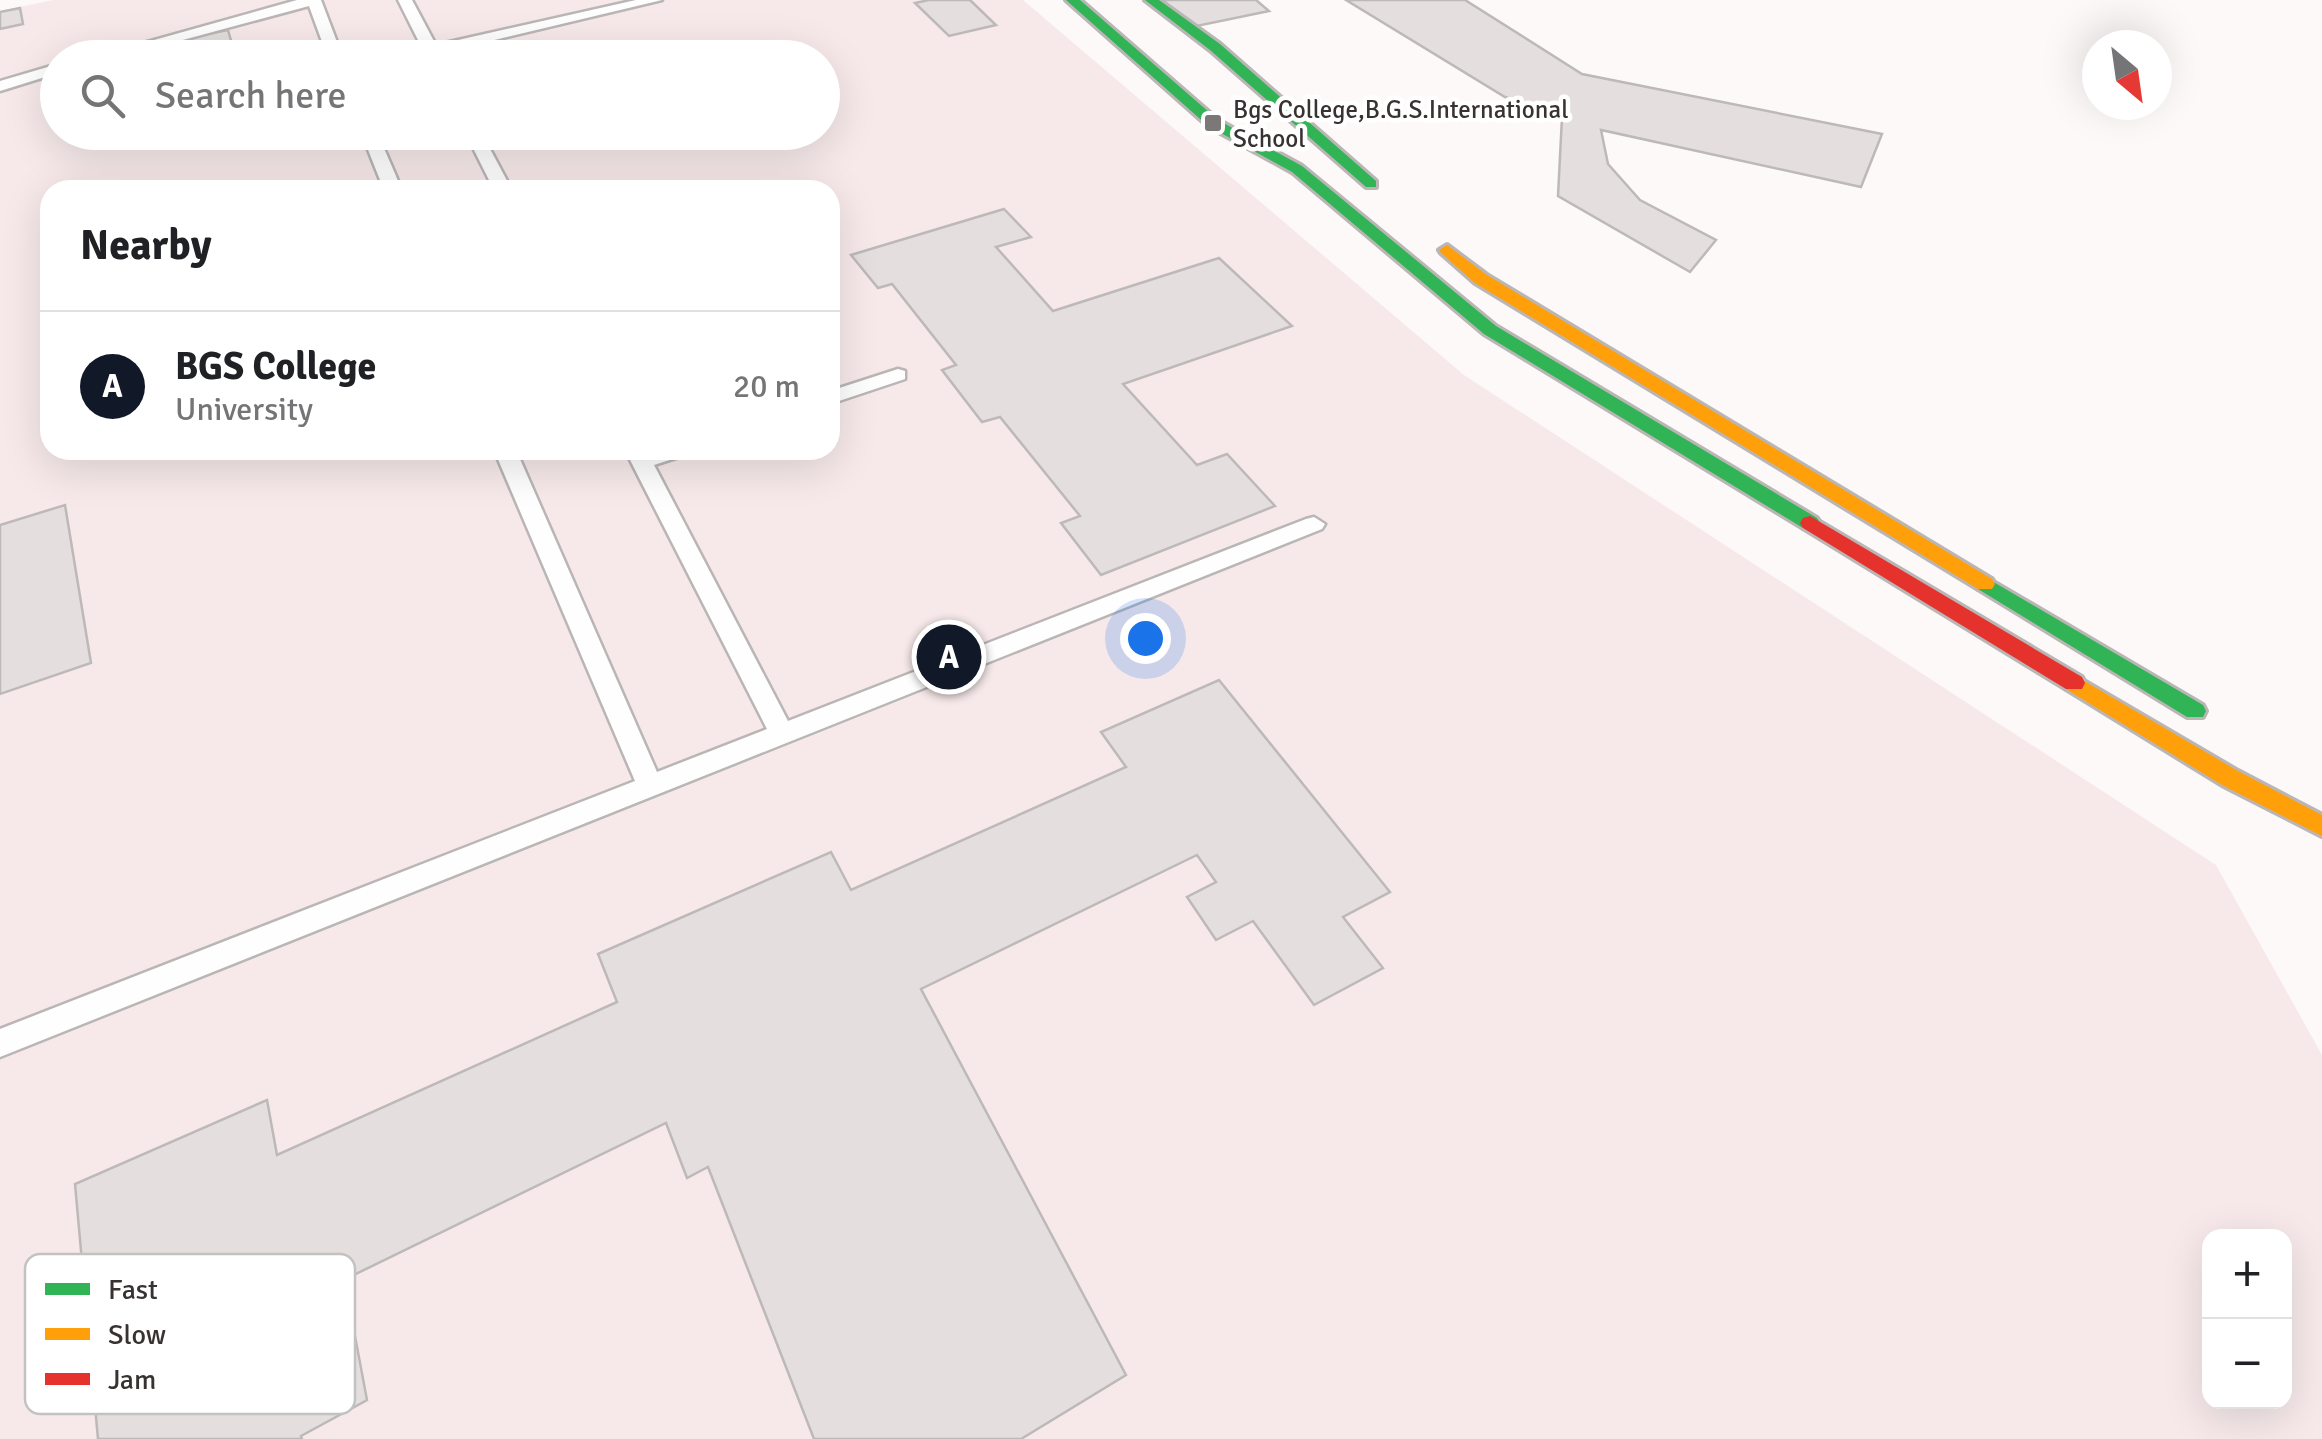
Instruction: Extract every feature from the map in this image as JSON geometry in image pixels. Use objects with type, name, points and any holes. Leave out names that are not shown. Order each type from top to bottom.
[{"type":"street","points":[[1072,0],[1213,123],[1297,170],[1490,330],[2230,778],[2322,826]]},
{"type":"street","points":[[1151,0],[1215,47],[1383,194]]},
{"type":"street","points":[[1425,230],[1480,279],[2212,722]]},
{"type":"street","points":[[1648,425],[1688,402]]},
{"type":"lane","points":[[164,40],[314,0],[329,40]]},
{"type":"lane","points":[[405,0],[426,40]]},
{"type":"lane","points":[[491,40],[655,0]]},
{"type":"lane","points":[[0,86],[40,74]]},
{"type":"lane","points":[[377,150],[390,180]]},
{"type":"lane","points":[[482,150],[498,180]]},
{"type":"lane","points":[[840,395],[898,375]]},
{"type":"lane","points":[[509,460],[650,786]]},
{"type":"lane","points":[[641,460],[782,734]]},
{"type":"lane","points":[[0,1043],[1314,524]]},
{"type":"shaded area","points":[[53,0],[1023,0],[1464,375],[2216,865],[2322,1055],[2322,1439],[0,1439],[0,11]]},
{"type":"building","points":[[970,0],[996,25],[949,36],[915,3]]},
{"type":"building","points":[[1162,0],[1256,0],[1269,11],[1192,27]]},
{"type":"building","points":[[1346,0],[1465,0],[1582,74],[1882,134],[1861,187],[1601,130],[1608,164],[1640,200],[1716,240],[1690,272],[1558,196],[1562,117],[1505,97]]},
{"type":"building","points":[[20,8],[23,24],[0,29],[0,12]]},
{"type":"building","points":[[228,30],[231,40],[177,40]]},
{"type":"building","points":[[1004,209],[1031,237],[996,247],[1053,311],[1219,258],[1292,326],[1123,384],[1197,465],[1227,454],[1275,506],[1101,575],[1061,523],[1080,516],[1000,417],[982,422],[942,370],[956,365],[892,284],[878,288],[851,255]]},
{"type":"building","points":[[65,505],[91,663],[0,694],[0,525]]},
{"type":"building","points":[[1219,680],[1390,892],[1343,917],[1383,968],[1314,1005],[1253,921],[1216,940],[1187,897],[1216,882],[1197,855],[921,989],[1126,1375],[1021,1439],[814,1439],[708,1167],[687,1178],[666,1123],[355,1274],[355,1254],[81,1254],[75,1184],[267,1100],[277,1155],[617,1002],[598,954],[831,852],[851,890],[1126,767],[1101,732]]},
{"type":"building","points":[[355,1336],[367,1400],[355,1407]]},
{"type":"building","points":[[96,1414],[341,1414],[301,1436],[302,1439],[98,1439]]},
{"type":"traffic: fast","points":[[1072,0],[1213,123],[1297,169],[1490,330],[1810,523]]},
{"type":"traffic: fast","points":[[1151,0],[1215,47],[1371,184]]},
{"type":"traffic: fast","points":[[1985,584],[2195,711]]},
{"type":"traffic: slow","points":[[1447,250],[1481,279],[1985,584]]},
{"type":"traffic: slow","points":[[2074,683],[2230,778],[2322,826]]},
{"type":"traffic: jam","points":[[1810,523],[2074,683]]},
{"type":"place","name":"Bgs College,B.G.S.International School","points":[[1213,123]]},
{"type":"place","name":"BGS College","points":[[949,657]]}]
